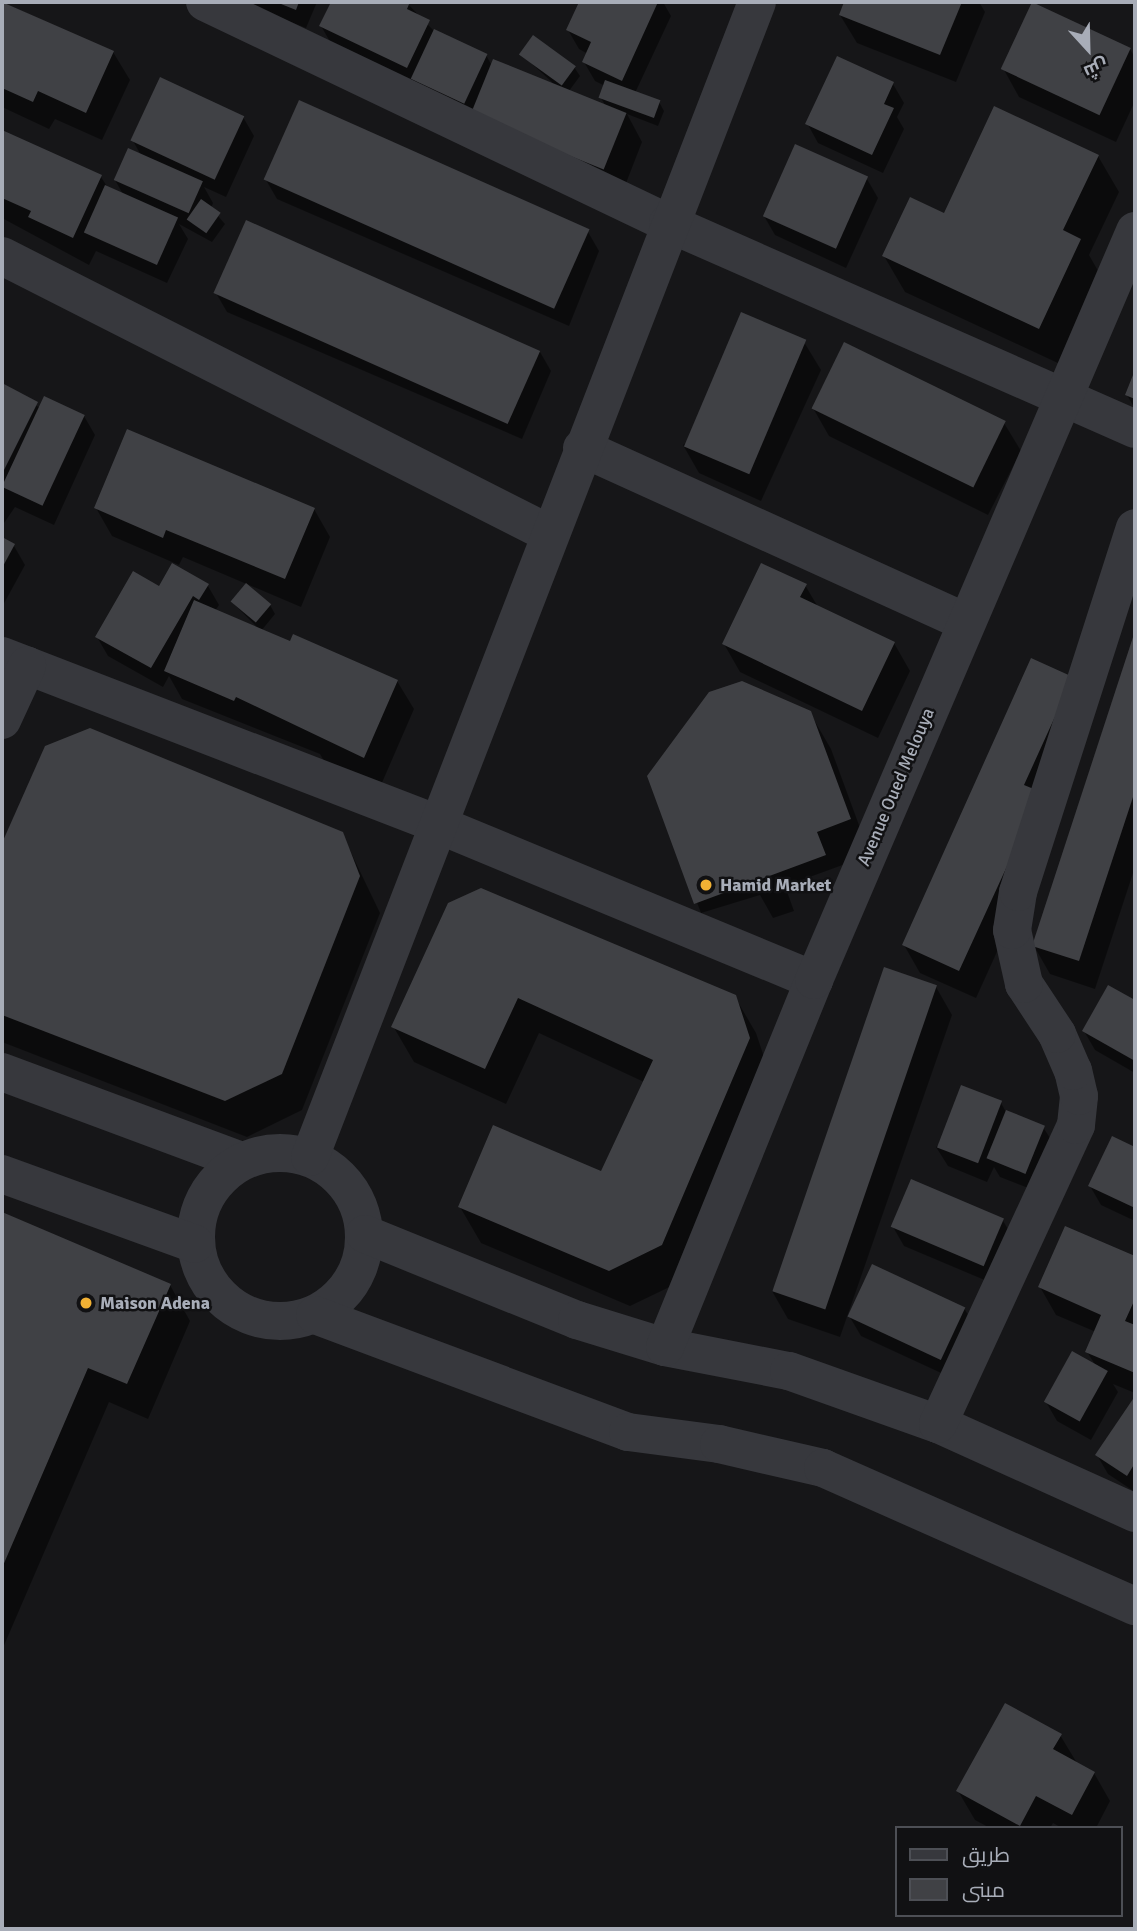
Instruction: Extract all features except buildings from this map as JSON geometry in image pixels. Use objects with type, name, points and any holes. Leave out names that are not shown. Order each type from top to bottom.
[{"type":"street","points":[[205,2],[668,223],[1135,429]]},
{"type":"street","points":[[310,1157],[668,223],[757,2]]},
{"type":"street","name":"Avenue Oued Melouya","points":[[665,1347],[814,980],[966,622],[1066,400],[1135,231]]},
{"type":"street","points":[[2,256],[550,534]]},
{"type":"street","points":[[582,448],[966,622]]},
{"type":"street","points":[[938,1424],[1076,1125],[1079,1096],[1073,1071],[1057,1034],[1024,984],[1012,930],[1018,892],[1135,528]]},
{"type":"street","points":[[2,720],[14,661],[439,825],[814,980]]},
{"type":"street","points":[[2,1072],[241,1161]]},
{"type":"street","points":[[275,1152],[310,1157],[335,1171],[354,1193],[365,1234],[356,1275],[339,1298],[315,1315],[289,1321],[262,1320],[237,1310],[216,1293],[202,1270],[195,1244],[199,1211],[215,1182],[241,1161],[275,1152]]},
{"type":"street","points":[[2,1174],[195,1244]]},
{"type":"street","points":[[365,1234],[577,1320],[665,1347],[789,1371],[938,1424],[1135,1513]]},
{"type":"street","points":[[315,1315],[628,1432],[719,1444],[823,1468],[1135,1606]]},
{"type":"place","name":"Hamid Market","points":[[706,885]]},
{"type":"place","name":"Maison Adena","points":[[86,1303]]}]
